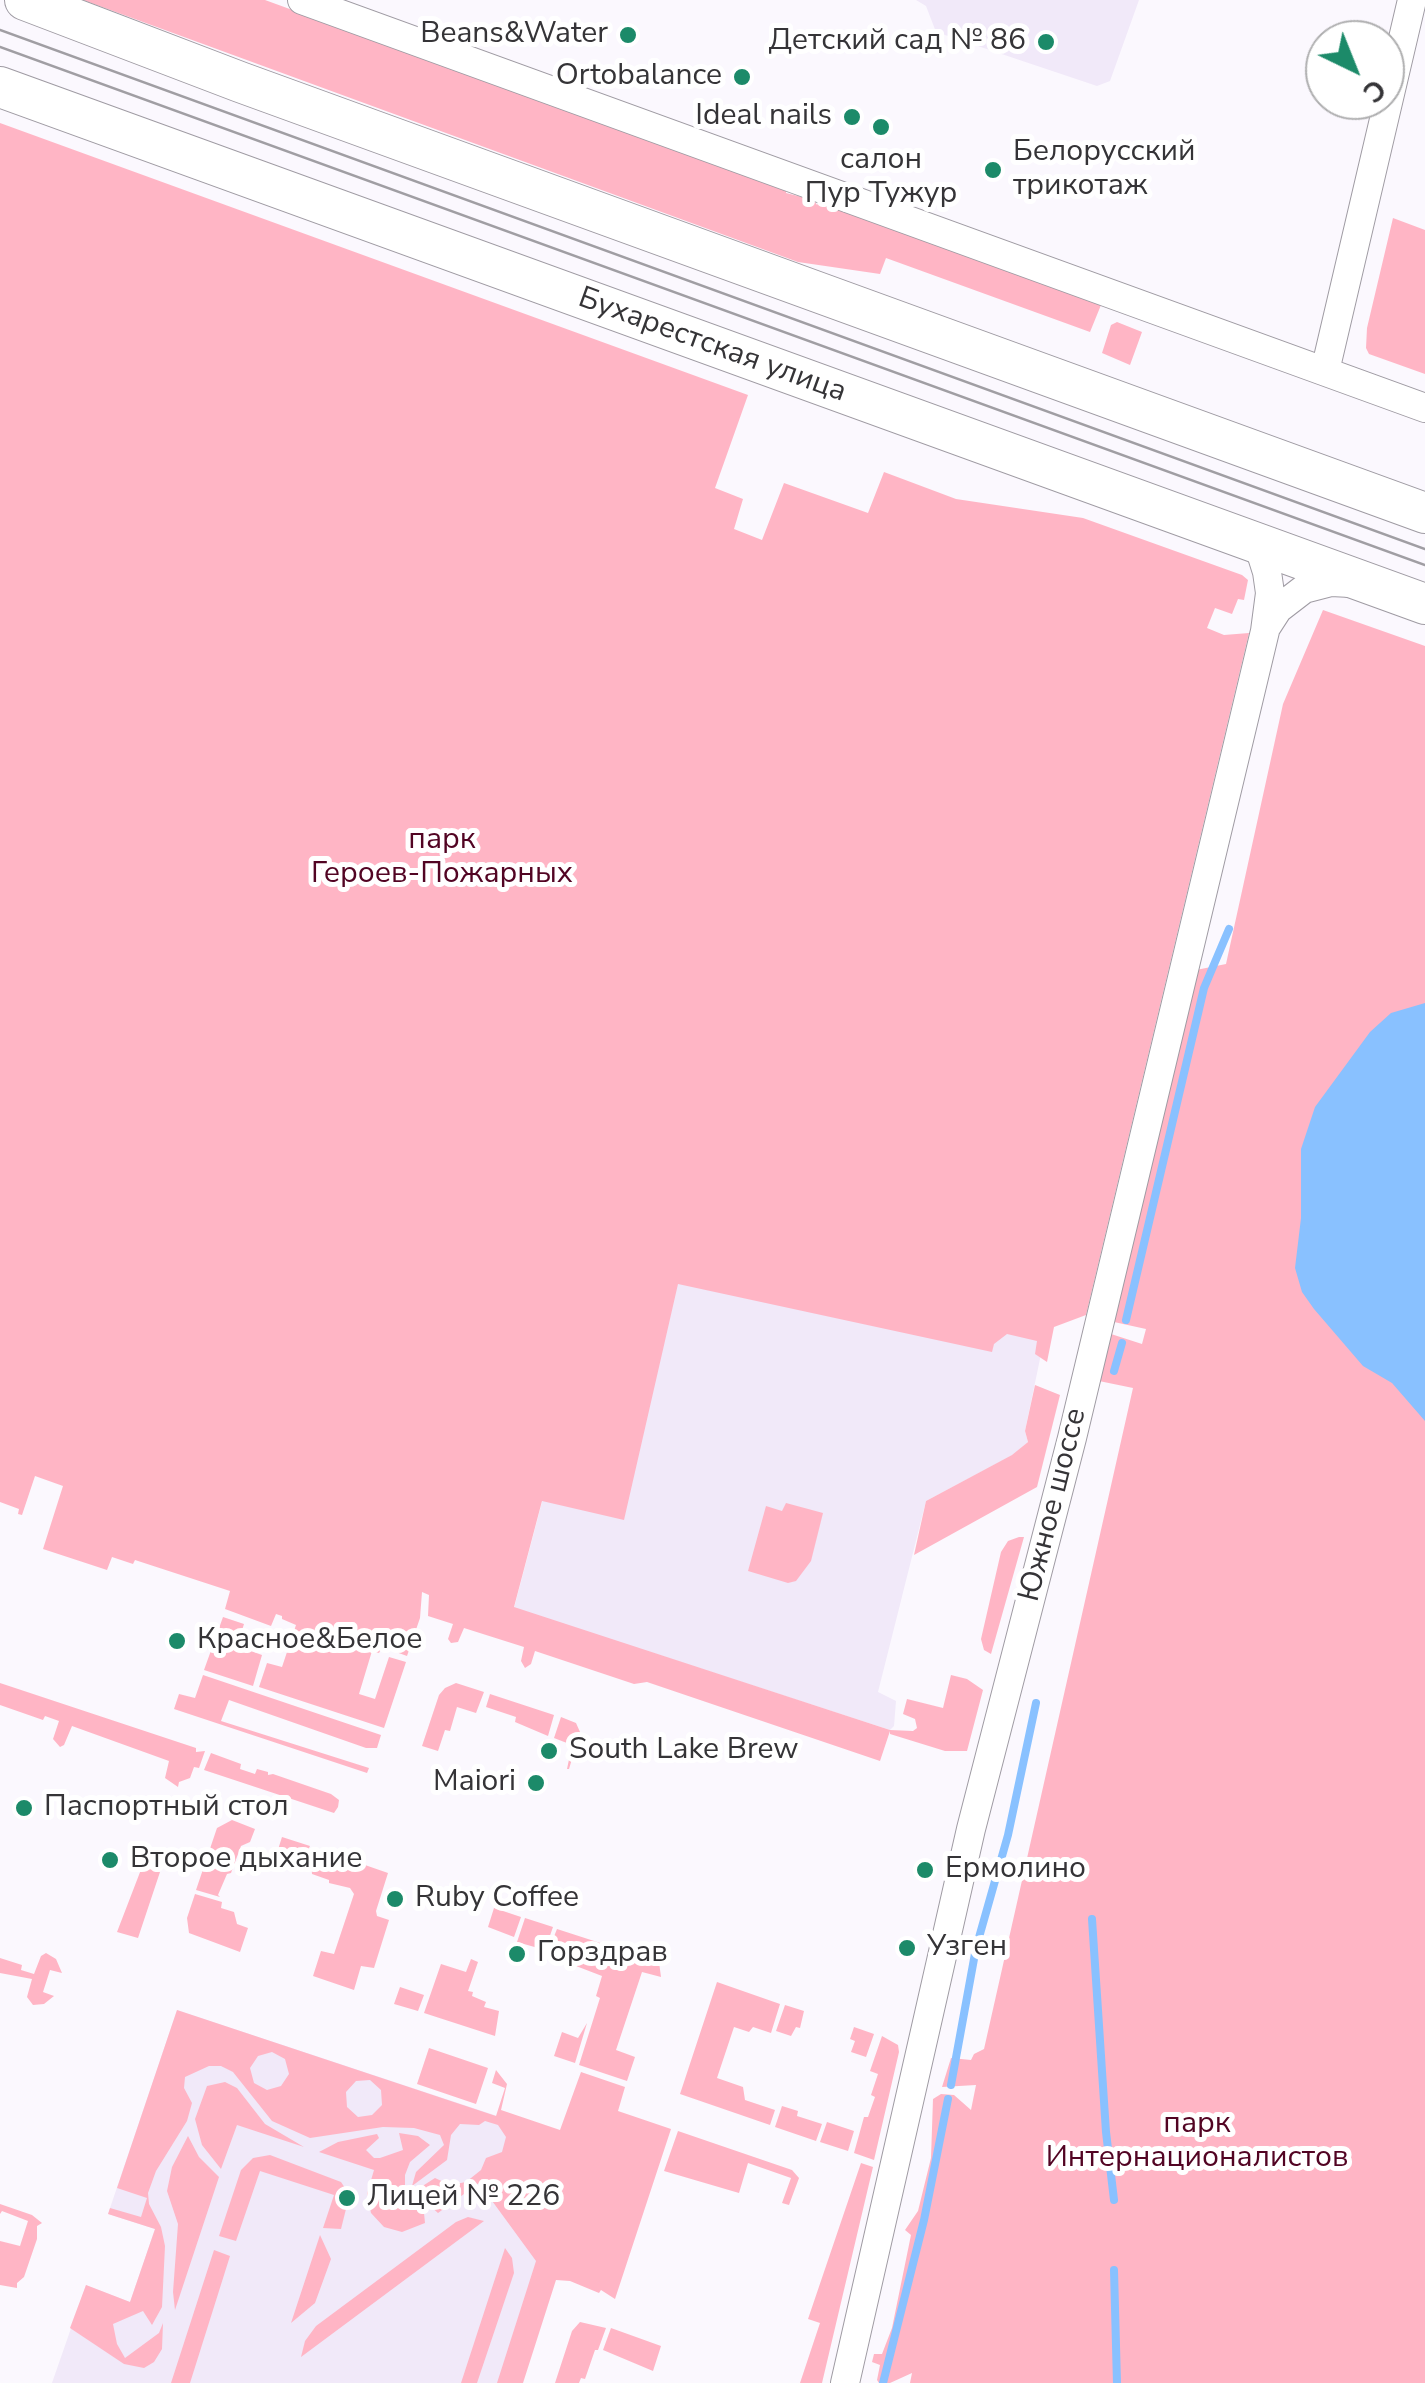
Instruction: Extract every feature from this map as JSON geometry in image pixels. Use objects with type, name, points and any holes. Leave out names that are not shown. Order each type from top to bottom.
[{"type":"main road","points":[[25,0],[240,82],[1425,513]]},
{"type":"main road","name":"Бухарестская улица","points":[[0,86],[1425,604]]},
{"type":"street","points":[[302,0],[1425,408]]},
{"type":"street","points":[[1325,372],[1412,0]]},
{"type":"street","name":"Южное шоссе","points":[[845,2383],[971,1829],[1072,1438],[1266,627],[1270,593],[1267,572],[1261,554],[1245,538]]},
{"type":"street","points":[[1266,627],[1278,609],[1304,588],[1331,582],[1374,585]]},
{"type":"shaded area","name":"Детский сад № 86","points":[[916,0],[1139,0],[1110,81],[1097,86],[936,32],[926,6]]},
{"type":"shaded area","points":[[670,1237],[1046,1330],[1025,1431],[1028,1442],[1013,1455],[926,1501],[878,1692],[896,1701],[894,1726],[890,1730],[514,1608],[555,1453]]},
{"type":"shaded area","name":"Лицей № 226","points":[[177,2010],[597,2149],[519,2383],[52,2383],[86,2285],[130,2302],[155,2229],[108,2214]]},
{"type":"green space","points":[[83,0],[265,0],[786,193],[814,200],[817,205],[819,202],[1101,305],[1090,332],[886,258],[880,274],[798,262]]},
{"type":"green space","name":"парк Героев-Пожарных","points":[[0,123],[748,395],[715,488],[743,499],[734,529],[762,540],[784,483],[868,513],[884,472],[956,499],[1083,518],[1248,580],[1244,600],[1238,599],[1232,614],[1215,608],[1207,628],[1224,635],[1249,633],[1086,1315],[1054,1327],[1047,1362],[1035,1354],[1037,1341],[1007,1334],[994,1344],[992,1352],[678,1284],[624,1520],[542,1501],[514,1607],[890,1730],[917,1728],[915,1719],[903,1714],[907,1699],[943,1708],[951,1675],[967,1679],[983,1690],[967,1751],[945,1751],[890,1731],[880,1761],[647,1682],[634,1684],[535,1651],[531,1664],[525,1668],[521,1661],[524,1647],[464,1628],[458,1642],[451,1643],[448,1639],[453,1624],[428,1616],[429,1595],[422,1592],[420,1618],[407,1656],[382,1647],[379,1653],[372,1651],[359,1694],[375,1699],[389,1657],[406,1662],[384,1728],[259,1687],[267,1663],[282,1667],[296,1625],[282,1616],[276,1614],[271,1626],[225,1609],[230,1591],[135,1560],[133,1564],[112,1557],[107,1570],[43,1549],[63,1486],[35,1476],[22,1515],[18,1514],[19,1509],[0,1502]]},
{"type":"green space","points":[[1393,218],[1425,230],[1425,374],[1369,354],[1366,348],[1367,328]]},
{"type":"green space","points":[[1117,322],[1142,332],[1130,365],[1102,353],[1111,325]]},
{"type":"green space","name":"парк Интернационалистов","points":[[1323,610],[1425,646],[1425,2383],[910,2383],[912,2373],[890,2383],[879,2383],[880,2365],[872,2362],[874,2354],[882,2354],[892,2328],[911,2235],[905,2230],[918,2211],[931,2158],[933,2099],[941,2094],[954,2095],[971,2110],[976,2085],[942,2087],[951,2058],[971,2060],[984,2049],[1133,1388],[1099,1381],[1111,1334],[1142,1344],[1146,1329],[1114,1322],[1196,970],[1226,964],[1283,704]]},
{"type":"green space","points":[[1035,1385],[1060,1395],[1037,1487],[914,1555],[926,1501],[1012,1455],[1028,1442],[1025,1431]]},
{"type":"green space","points":[[786,1503],[823,1513],[811,1561],[796,1581],[788,1583],[748,1571],[766,1506],[782,1511]]},
{"type":"green space","points":[[1024,1537],[991,1654],[984,1650],[981,1639],[1001,1552],[1008,1541]]},
{"type":"green space","points":[[223,1617],[244,1624],[237,1646],[262,1655],[253,1686],[204,1670]]},
{"type":"green space","points":[[203,1675],[381,1735],[377,1748],[366,1748],[229,1700],[221,1721],[369,1768],[367,1773],[174,1709],[179,1694],[195,1698]]},
{"type":"green space","points":[[0,1683],[196,1748],[196,1752],[205,1751],[199,1768],[194,1767],[190,1778],[179,1782],[178,1787],[165,1778],[169,1761],[72,1726],[60,1747],[53,1739],[59,1721],[45,1716],[43,1720],[0,1705]]},
{"type":"green space","points":[[456,1683],[484,1692],[476,1713],[457,1707],[450,1731],[445,1730],[438,1751],[422,1746],[439,1695]]},
{"type":"green space","points":[[490,1694],[554,1715],[548,1736],[515,1722],[516,1717],[486,1707]]},
{"type":"green space","points":[[561,1717],[576,1723],[580,1732],[569,1769],[572,1745],[554,1738]]},
{"type":"green space","points":[[211,1753],[241,1764],[240,1769],[255,1774],[257,1769],[268,1772],[331,1794],[339,1800],[338,1807],[334,1813],[204,1770]]},
{"type":"green space","points":[[232,1820],[255,1829],[250,1842],[241,1846],[220,1897],[196,1890],[217,1828]]},
{"type":"green space","points":[[282,1837],[310,1846],[300,1867],[275,1859]]},
{"type":"green space","points":[[316,1848],[388,1873],[376,1911],[377,1916],[389,1920],[374,1968],[361,1966],[354,1990],[313,1976],[321,1951],[334,1954],[354,1894],[350,1888],[312,1874]]},
{"type":"green space","points":[[142,1867],[160,1872],[138,1938],[117,1932]]},
{"type":"green space","points":[[195,1894],[222,1902],[221,1908],[234,1912],[237,1924],[248,1928],[240,1952],[189,1933],[187,1918]]},
{"type":"green space","points":[[494,1908],[521,1917],[514,1937],[488,1927]]},
{"type":"green space","points":[[525,1918],[553,1927],[545,1950],[517,1942]]},
{"type":"green space","points":[[557,1929],[659,1962],[661,1977],[642,1972],[616,2050],[635,2057],[627,2081],[579,2065],[600,1998],[596,1996],[602,1976],[576,1966],[576,1958],[549,1949]]},
{"type":"green space","points":[[46,1953],[56,1959],[62,1973],[50,1970],[43,1992],[54,1996],[44,2004],[33,2005],[27,1997],[32,1979],[0,1973],[0,1958],[22,1965],[21,1970],[34,1974]]},
{"type":"green space","points":[[471,1959],[478,1962],[468,1991],[486,2002],[484,2007],[499,2011],[495,2036],[424,2013],[441,1964],[466,1972]]},
{"type":"green space","points":[[717,1982],[780,2004],[771,2033],[753,2027],[749,2032],[734,2027],[717,2078],[743,2087],[745,2100],[775,2110],[770,2125],[680,2094]]},
{"type":"green space","points":[[400,1987],[424,1995],[418,2011],[394,2004]]},
{"type":"green space","points":[[785,2005],[804,2011],[800,2028],[796,2027],[791,2036],[776,2031]]},
{"type":"green space","points":[[177,2010],[496,2116],[505,2088],[492,2083],[496,2070],[507,2084],[501,2110],[560,2130],[581,2072],[625,2087],[618,2111],[671,2129],[615,2299],[601,2290],[599,2293],[570,2281],[556,2280],[523,2383],[497,2383],[536,2261],[479,2183],[438,2213],[419,2196],[421,2187],[435,2178],[450,2185],[466,2182],[481,2170],[486,2158],[502,2152],[506,2137],[498,2125],[485,2121],[479,2125],[460,2124],[451,2135],[447,2160],[412,2186],[416,2172],[444,2145],[440,2135],[414,2128],[383,2127],[310,2138],[272,2121],[233,2072],[221,2066],[209,2066],[185,2077],[184,2088],[192,2103],[187,2121],[156,2171],[148,2193],[165,2246],[162,2307],[152,2325],[143,2311],[113,2324],[125,2358],[159,2333],[163,2323],[162,2349],[154,2362],[144,2368],[124,2364],[70,2328],[86,2285],[130,2302],[155,2229],[108,2214],[110,2208],[141,2217],[147,2198],[117,2188]],"holes":[[[272,2052],[285,2059],[289,2074],[281,2086],[267,2090],[254,2083],[250,2068],[258,2056]],[[370,2080],[381,2090],[382,2105],[372,2115],[358,2117],[347,2107],[346,2092],[356,2081]]]},
{"type":"green space","points":[[587,2023],[575,2063],[554,2056],[562,2032],[578,2038]]},
{"type":"green space","points":[[854,2027],[874,2034],[866,2057],[851,2052]]},
{"type":"green space","points":[[882,2036],[898,2045],[899,2052],[874,2160],[854,2153],[864,2117],[868,2117],[875,2097],[871,2095],[878,2074],[870,2071]]},
{"type":"green space","points":[[429,2048],[488,2068],[476,2104],[417,2084]]},
{"type":"green space","points":[[225,2082],[237,2088],[265,2124],[304,2147],[237,2125],[221,2169],[202,2145],[195,2119],[207,2086]]},
{"type":"green space","points":[[782,2106],[822,2124],[816,2141],[775,2127]]},
{"type":"green space","points":[[827,2122],[854,2131],[848,2151],[820,2142]]},
{"type":"green space","points":[[678,2131],[792,2170],[799,2178],[789,2205],[782,2203],[791,2178],[748,2163],[739,2193],[664,2171]]},
{"type":"green space","points":[[399,2133],[418,2136],[430,2145],[410,2162],[405,2175],[405,2190],[424,2213],[425,2223],[402,2232],[384,2227],[371,2213],[367,2194],[374,2170],[319,2152],[338,2142],[377,2134],[379,2138],[366,2150],[380,2158],[403,2150]]},
{"type":"green space","points":[[188,2136],[199,2157],[219,2177],[175,2310],[178,2224],[167,2191],[172,2167]]},
{"type":"green space","points":[[270,2155],[341,2182],[348,2201],[341,2229],[323,2228],[334,2195],[260,2171],[236,2241],[219,2236],[241,2170],[253,2158]]},
{"type":"green space","points":[[861,2163],[873,2167],[822,2383],[800,2383],[820,2323],[808,2319]]},
{"type":"green space","points":[[0,2204],[32,2215],[42,2223],[37,2226],[37,2239],[17,2288],[0,2285],[0,2241],[20,2246],[28,2221],[2,2211],[0,2214]]},
{"type":"green space","points":[[468,2217],[484,2221],[301,2357],[305,2341],[316,2326]]},
{"type":"green space","points":[[320,2235],[331,2259],[315,2303],[291,2323]]},
{"type":"green space","points":[[505,2248],[512,2258],[514,2273],[477,2383],[461,2383]]},
{"type":"green space","points":[[214,2250],[230,2256],[190,2383],[171,2383]]},
{"type":"green space","points":[[580,2322],[606,2328],[598,2350],[585,2379],[581,2378],[579,2383],[555,2383],[572,2331]]},
{"type":"green space","points":[[611,2328],[661,2346],[653,2371],[603,2350]]},
{"type":"water","points":[[1425,1003],[1425,1421],[1392,1383],[1363,1366],[1314,1309],[1302,1292],[1295,1268],[1301,1218],[1301,1149],[1315,1107],[1370,1032],[1391,1013]]},
{"type":"waterway","points":[[1126,1320],[1204,988],[1229,929]]},
{"type":"waterway","points":[[1114,1371],[1122,1343]]},
{"type":"waterway","points":[[951,2085],[976,1948],[1008,1835],[1036,1703]]},
{"type":"waterway","points":[[1092,1919],[1114,2200]]},
{"type":"waterway","points":[[883,2383],[924,2220],[948,2099]]},
{"type":"waterway","points":[[1114,2270],[1117,2383]]},
{"type":"tram line","points":[[0,30],[1425,549]]},
{"type":"tram line","points":[[0,47],[1425,565]]},
{"type":"place","name":"Beans&Water","points":[[628,35]]},
{"type":"place","name":"Детский сад № 86","points":[[1046,42]]},
{"type":"place","name":"Ortobalance","points":[[742,77]]},
{"type":"place","name":"Ideal nails","points":[[852,117]]},
{"type":"place","name":"салон Пур Тужур","points":[[881,127]]},
{"type":"place","name":"Белорусский трикотаж","points":[[993,170]]},
{"type":"place","name":"Красное&Белое","points":[[177,1641]]},
{"type":"place","name":"South Lake Brew","points":[[549,1751]]},
{"type":"place","name":"Maiori","points":[[536,1783]]},
{"type":"place","name":"Паспортный стол","points":[[24,1808]]},
{"type":"place","name":"Второе дыхание","points":[[110,1860]]},
{"type":"place","name":"Ермолино","points":[[925,1870]]},
{"type":"place","name":"Ruby Coffee","points":[[395,1899]]},
{"type":"place","name":"Узген","points":[[907,1948]]},
{"type":"place","name":"Горздрав","points":[[517,1954]]},
{"type":"place","name":"Лицей № 226","points":[[347,2198]]}]
